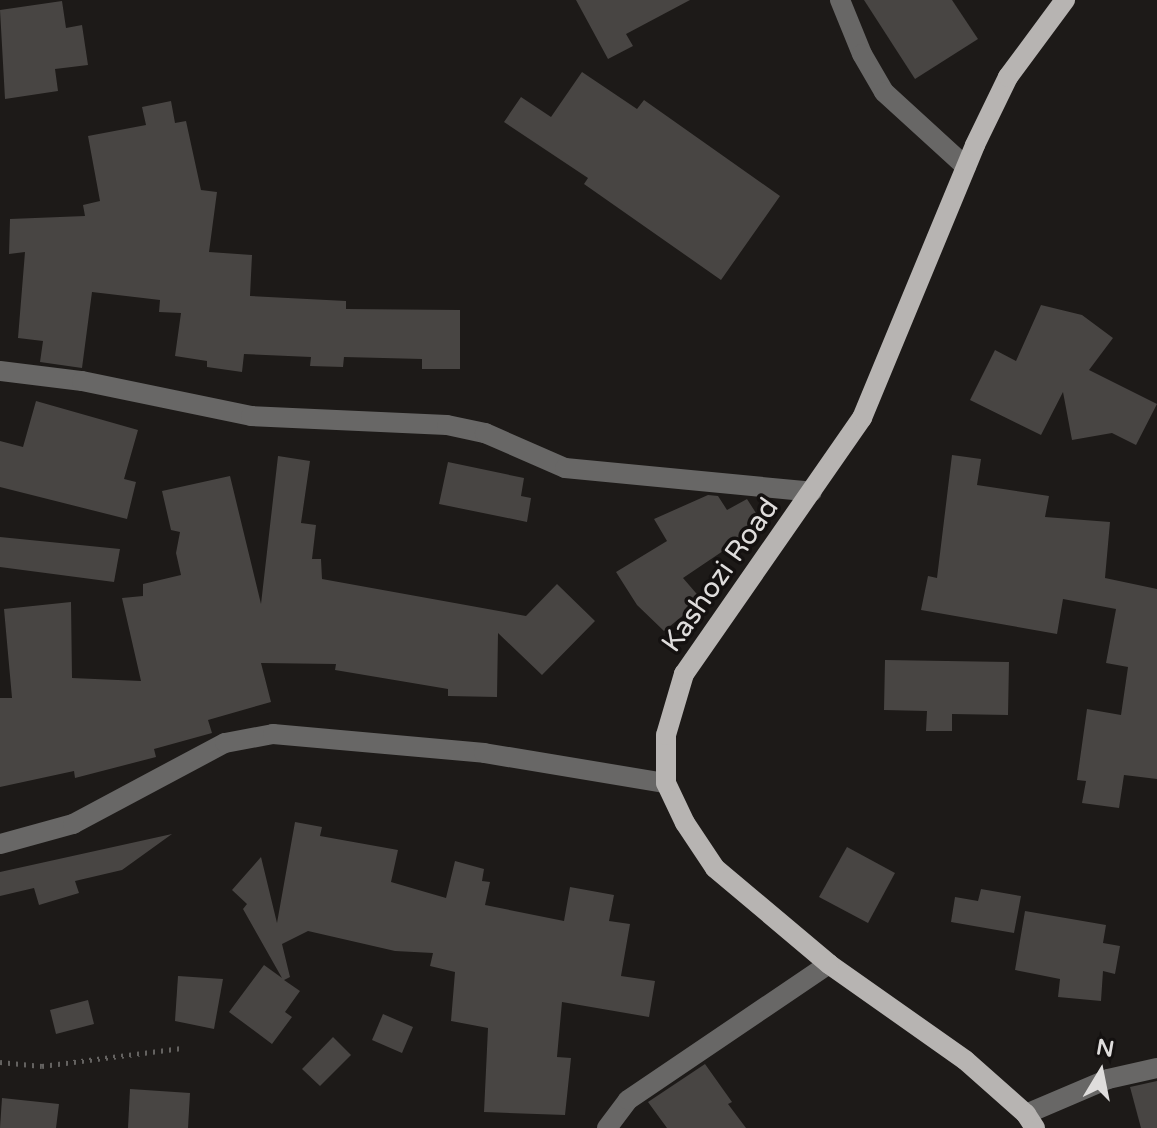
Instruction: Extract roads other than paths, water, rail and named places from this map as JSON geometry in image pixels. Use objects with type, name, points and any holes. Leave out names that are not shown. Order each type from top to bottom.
[{"type":"main road","name":"Kashozi Road","points":[[1030,1121],[965,1060],[829,964],[715,868],[685,823],[666,783],[666,735],[684,674],[862,418],[966,167],[1008,77],[1065,0]]},
{"type":"street","points":[[840,0],[862,54],[884,92],[966,167]]},
{"type":"street","points":[[0,371],[82,381],[251,416],[447,425],[485,433],[578,470],[812,492]]},
{"type":"street","points":[[0,844],[73,824],[225,743],[273,734],[484,753],[666,783]]},
{"type":"street","points":[[607,1128],[628,1100],[829,964]]},
{"type":"street","points":[[1030,1121],[1108,1079],[1157,1068]]}]
